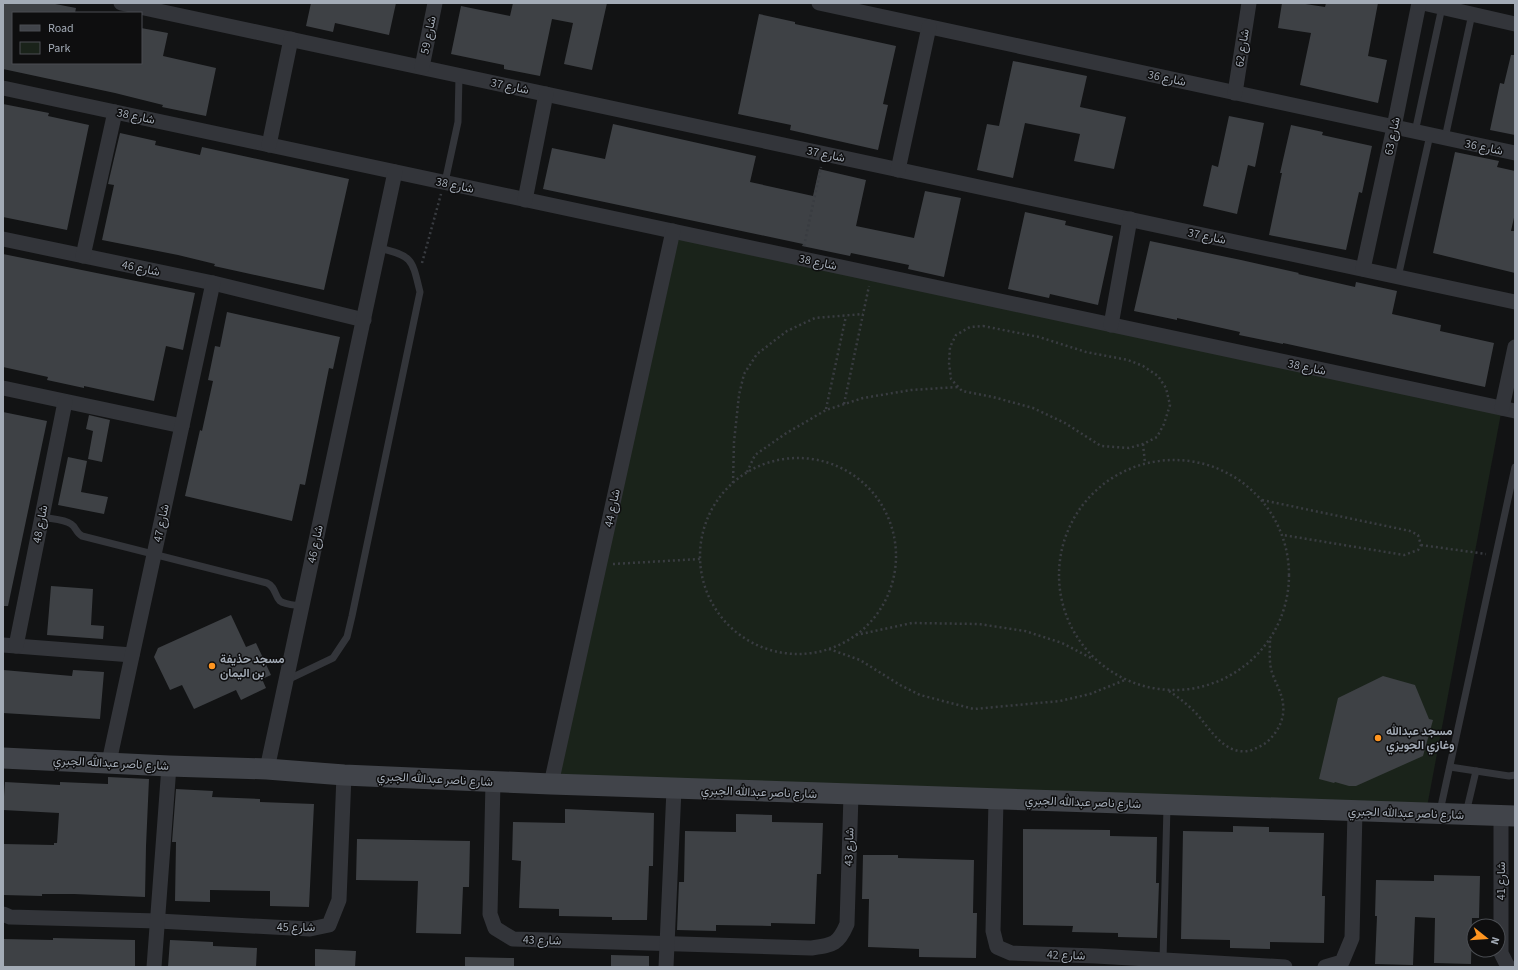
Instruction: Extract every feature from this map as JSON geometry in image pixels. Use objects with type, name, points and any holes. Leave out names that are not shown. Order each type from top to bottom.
[{"type":"street","name":"شارع 37","points":[[121,3],[1515,302]]},
{"type":"street","name":"شارع 59","points":[[422,67],[435,3]]},
{"type":"street","name":"شارع 36","points":[[820,3],[835,5],[929,27],[1515,153]]},
{"type":"street","name":"شارع 62","points":[[1235,93],[1249,3]]},
{"type":"street","name":"شارع 63","points":[[1363,269],[1419,3]]},
{"type":"street","points":[[1423,3],[1515,24]]},
{"type":"street","points":[[898,170],[929,27]]},
{"type":"street","points":[[269,145],[291,39]]},
{"type":"street","name":"شارع 38","points":[[3,88],[1509,410],[1515,347]]},
{"type":"street","points":[[525,200],[546,94]]},
{"type":"street","points":[[83,256],[115,112]]},
{"type":"street","name":"شارع 46","points":[[267,769],[395,172]]},
{"type":"street","points":[[1111,325],[1130,220]]},
{"type":"street","name":"شارع 44","points":[[551,784],[673,231]]},
{"type":"street","name":"شارع 46","points":[[3,239],[213,283],[364,320]]},
{"type":"street","name":"شارع 47","points":[[109,762],[213,283]]},
{"type":"street","points":[[3,388],[182,426]]},
{"type":"street","name":"شارع 48","points":[[64,402],[42,517],[10,645],[132,655]]},
{"type":"street","name":"شارع ناصر عبدالله الجبري","points":[[3,758],[267,769],[344,775],[493,782],[674,789],[1508,816]]},
{"type":"street","points":[[154,967],[169,766]]},
{"type":"street","name":"شارع 45","points":[[3,914],[10,917],[158,921],[310,929],[329,925],[339,900],[344,775]]},
{"type":"street","name":"شارع 43","points":[[493,782],[490,914],[495,928],[513,939],[811,948],[827,946],[840,938],[846,924],[851,795]]},
{"type":"street","points":[[666,967],[674,789]]},
{"type":"street","name":"شارع 42","points":[[996,800],[992,931],[997,947],[1010,953],[1284,967]]},
{"type":"street","points":[[1324,967],[1342,962],[1352,938],[1355,811]]},
{"type":"street","name":"شارع 41","points":[[1508,816],[1501,953],[1509,967]]},
{"type":"lane","points":[[1415,132],[1442,7]]},
{"type":"lane","points":[[1445,138],[1472,14]]},
{"type":"lane","points":[[445,182],[458,122],[459,76]]},
{"type":"lane","points":[[1398,277],[1430,135]]},
{"type":"lane","points":[[286,680],[333,658],[347,637],[420,292],[410,260],[400,253],[379,248]]},
{"type":"lane","points":[[1440,814],[1515,467]]},
{"type":"lane","points":[[42,517],[71,524],[76,532],[82,536],[267,583],[274,587],[282,602],[302,606]]},
{"type":"lane","points":[[1450,767],[1515,775]]},
{"type":"lane","points":[[1465,815],[1476,771]]},
{"type":"lane","points":[[1163,960],[1167,805]]},
{"type":"path","points":[[802,259],[824,154]]},
{"type":"path","points":[[415,272],[422,264],[445,182]]},
{"type":"path","points":[[844,404],[872,274]]},
{"type":"path","points":[[733,483],[734,442],[739,395],[744,374],[757,354],[787,330],[815,318],[863,314]]},
{"type":"path","points":[[826,410],[846,316]]},
{"type":"path","points":[[983,326],[1032,335],[1086,352],[1128,360],[1143,366],[1158,376],[1166,388],[1170,405],[1164,424],[1157,437],[1143,444],[1129,448],[1101,446],[1050,415],[1016,403],[962,391],[958,387],[951,379],[949,363],[950,347],[956,335],[970,327],[983,326]]},
{"type":"path","points":[[747,472],[755,455],[785,434],[826,410],[864,398],[911,390],[958,387]]},
{"type":"path","points":[[1143,444],[1145,463]]},
{"type":"path","points":[[789,458],[812,458],[829,462],[844,469],[859,478],[871,490],[889,519],[894,535],[896,552],[895,570],[885,602],[864,629],[855,636],[835,647],[818,652],[801,654],[784,653],[752,643],[725,622],[710,598],[702,576],[700,559],[705,525],[721,495],[733,483],[747,472],[762,465],[789,458]]},
{"type":"path","points":[[1162,459],[1198,461],[1214,466],[1245,484],[1269,509],[1282,535],[1288,559],[1288,594],[1283,611],[1270,638],[1256,656],[1242,668],[1227,677],[1194,689],[1168,690],[1141,686],[1125,680],[1096,660],[1083,647],[1066,617],[1058,582],[1062,547],[1067,530],[1076,514],[1098,487],[1128,468],[1145,463],[1162,459]]},
{"type":"path","points":[[1262,500],[1410,531],[1418,535],[1421,545],[1418,550],[1404,555],[1282,535]]},
{"type":"path","points":[[1421,545],[1495,555]]},
{"type":"path","points":[[600,565],[700,559]]},
{"type":"path","points":[[855,636],[912,623],[979,624],[1025,631],[1062,643],[1096,660]]},
{"type":"path","points":[[1168,690],[1194,711],[1226,747],[1235,751],[1243,752],[1258,748],[1268,742],[1276,734],[1283,715],[1283,703],[1271,670],[1270,638]]},
{"type":"path","points":[[828,649],[860,660],[900,685],[920,695],[974,709],[1060,701],[1090,694],[1125,680]]},
{"type":"green space","points":[[673,231],[1502,408],[1427,807],[551,784]]},
{"type":"building","points":[[3,3],[50,3],[76,8],[75,12],[12,12],[12,64],[142,64],[142,28],[168,33],[163,56],[216,68],[206,116],[162,107],[163,105],[115,93],[3,69]]},
{"type":"building","points":[[311,3],[396,3],[389,35],[335,23],[333,32],[306,26]]},
{"type":"building","points":[[513,3],[607,3],[592,70],[564,64],[573,23],[552,19],[540,76],[504,69],[504,65],[451,54],[461,6],[510,16]]},
{"type":"building","points":[[1282,3],[1299,3],[1325,7],[1326,3],[1378,3],[1368,56],[1387,60],[1378,103],[1300,85],[1311,33],[1278,28]]},
{"type":"building","points":[[759,14],[795,22],[795,24],[896,46],[883,104],[888,105],[878,150],[790,130],[791,125],[738,114]]},
{"type":"building","points":[[1511,55],[1515,55],[1515,135],[1490,130],[1500,83],[1504,84]]},
{"type":"building","points":[[1013,61],[1087,76],[1080,107],[1126,117],[1114,169],[1074,161],[1080,134],[1025,123],[1013,178],[977,170],[987,124],[999,126]]},
{"type":"building","points":[[3,104],[49,113],[48,116],[89,125],[67,230],[3,217]]},
{"type":"building","points":[[1229,116],[1264,123],[1255,167],[1248,165],[1237,214],[1203,206],[1212,165],[1218,167]]},
{"type":"building","points":[[613,124],[756,156],[750,182],[813,196],[819,169],[866,180],[856,226],[914,238],[925,191],[961,198],[944,277],[908,269],[909,265],[851,253],[850,256],[802,246],[803,244],[543,189],[552,148],[605,159]]},
{"type":"building","points":[[1291,125],[1323,132],[1322,135],[1372,146],[1362,193],[1359,192],[1346,250],[1269,235],[1282,173],[1280,173]]},
{"type":"building","points":[[120,133],[156,141],[155,145],[200,155],[202,147],[349,179],[324,290],[214,266],[215,264],[178,255],[102,240],[114,185],[108,184]]},
{"type":"building","points":[[1455,152],[1499,161],[1497,167],[1515,171],[1515,213],[1511,231],[1515,231],[1515,273],[1433,253]]},
{"type":"building","points":[[1025,212],[1066,221],[1065,225],[1113,236],[1098,305],[1050,294],[1049,298],[1008,289]]},
{"type":"building","points":[[1150,241],[1299,273],[1298,274],[1355,287],[1356,282],[1397,291],[1392,314],[1441,325],[1440,331],[1494,343],[1485,387],[1283,343],[1239,335],[1240,332],[1177,318],[1177,320],[1134,311]]},
{"type":"building","points":[[3,254],[195,293],[183,350],[166,346],[154,401],[84,386],[84,388],[47,380],[48,377],[3,367]]},
{"type":"building","points":[[227,312],[340,337],[333,369],[329,368],[305,485],[300,484],[292,521],[185,496],[213,381],[208,380],[215,346],[220,347]]},
{"type":"building","points":[[3,412],[47,421],[8,606],[3,606]]},
{"type":"building","points":[[89,415],[110,420],[102,462],[88,459],[93,431],[86,429]]},
{"type":"building","points":[[68,457],[87,461],[81,492],[108,497],[104,514],[58,505]]},
{"type":"building","points":[[51,586],[93,589],[91,625],[104,626],[103,639],[47,635]]},
{"type":"building","name":"مسجد حذيفة بن اليمان","points":[[231,615],[246,647],[256,643],[271,675],[262,679],[266,688],[241,700],[236,690],[194,709],[182,685],[170,690],[154,657],[158,648]]},
{"type":"building","points":[[3,670],[72,676],[73,670],[104,672],[100,719],[3,713]]},
{"type":"building","name":"مسجد عبدالله وغازي الجويزي","points":[[1383,676],[1415,685],[1429,719],[1433,720],[1423,756],[1356,786],[1349,786],[1319,779],[1338,698]]},
{"type":"building","points":[[108,777],[149,779],[145,897],[74,894],[42,894],[42,896],[3,895],[3,844],[54,845],[54,843],[57,843],[59,813],[3,810],[5,782],[60,785],[60,782],[108,784]]},
{"type":"building","points":[[176,789],[213,791],[212,797],[260,799],[260,802],[314,804],[309,907],[270,906],[270,891],[210,890],[210,902],[175,901],[176,842],[172,842]]},
{"type":"building","points":[[565,809],[654,813],[653,866],[649,866],[647,920],[612,920],[612,917],[559,916],[559,909],[519,908],[521,861],[512,860],[513,822],[565,823]]},
{"type":"building","points":[[736,814],[772,815],[772,822],[823,823],[821,874],[817,874],[815,924],[771,923],[771,926],[716,925],[716,931],[677,930],[679,882],[684,882],[685,831],[736,832]]},
{"type":"building","points":[[1233,826],[1269,827],[1269,832],[1324,833],[1322,896],[1325,896],[1324,943],[1270,942],[1270,949],[1230,948],[1230,940],[1181,939],[1183,831],[1233,832]]},
{"type":"building","points":[[1023,829],[1110,830],[1110,836],[1157,837],[1156,883],[1159,883],[1157,938],[1118,937],[1118,933],[1072,932],[1073,926],[1023,925]]},
{"type":"building","points":[[357,839],[470,841],[469,887],[463,887],[461,934],[416,933],[418,881],[356,880]]},
{"type":"building","points":[[863,855],[898,855],[898,858],[974,860],[973,913],[977,913],[976,958],[919,957],[919,949],[868,947],[869,899],[862,899]]},
{"type":"building","points":[[1434,875],[1480,876],[1479,918],[1466,918],[1466,958],[1471,958],[1471,964],[1434,963],[1435,918],[1415,917],[1413,965],[1375,964],[1377,916],[1375,916],[1376,880],[1434,881]]},
{"type":"building","points":[[53,938],[135,940],[135,967],[3,967],[3,939],[53,940]]},
{"type":"building","points":[[170,940],[213,942],[213,946],[257,948],[256,967],[168,967]]},
{"type":"building","points":[[315,949],[356,951],[355,967],[315,967]]},
{"type":"building","points":[[611,955],[649,956],[649,967],[611,967]]},
{"type":"building","points":[[465,957],[514,958],[514,967],[465,967]]},
{"type":"place","name":"مسجد حذيفة بن اليمان","points":[[212,666]]},
{"type":"place","name":"مسجد عبدالله وغازي الجويزي","points":[[1378,738]]}]
